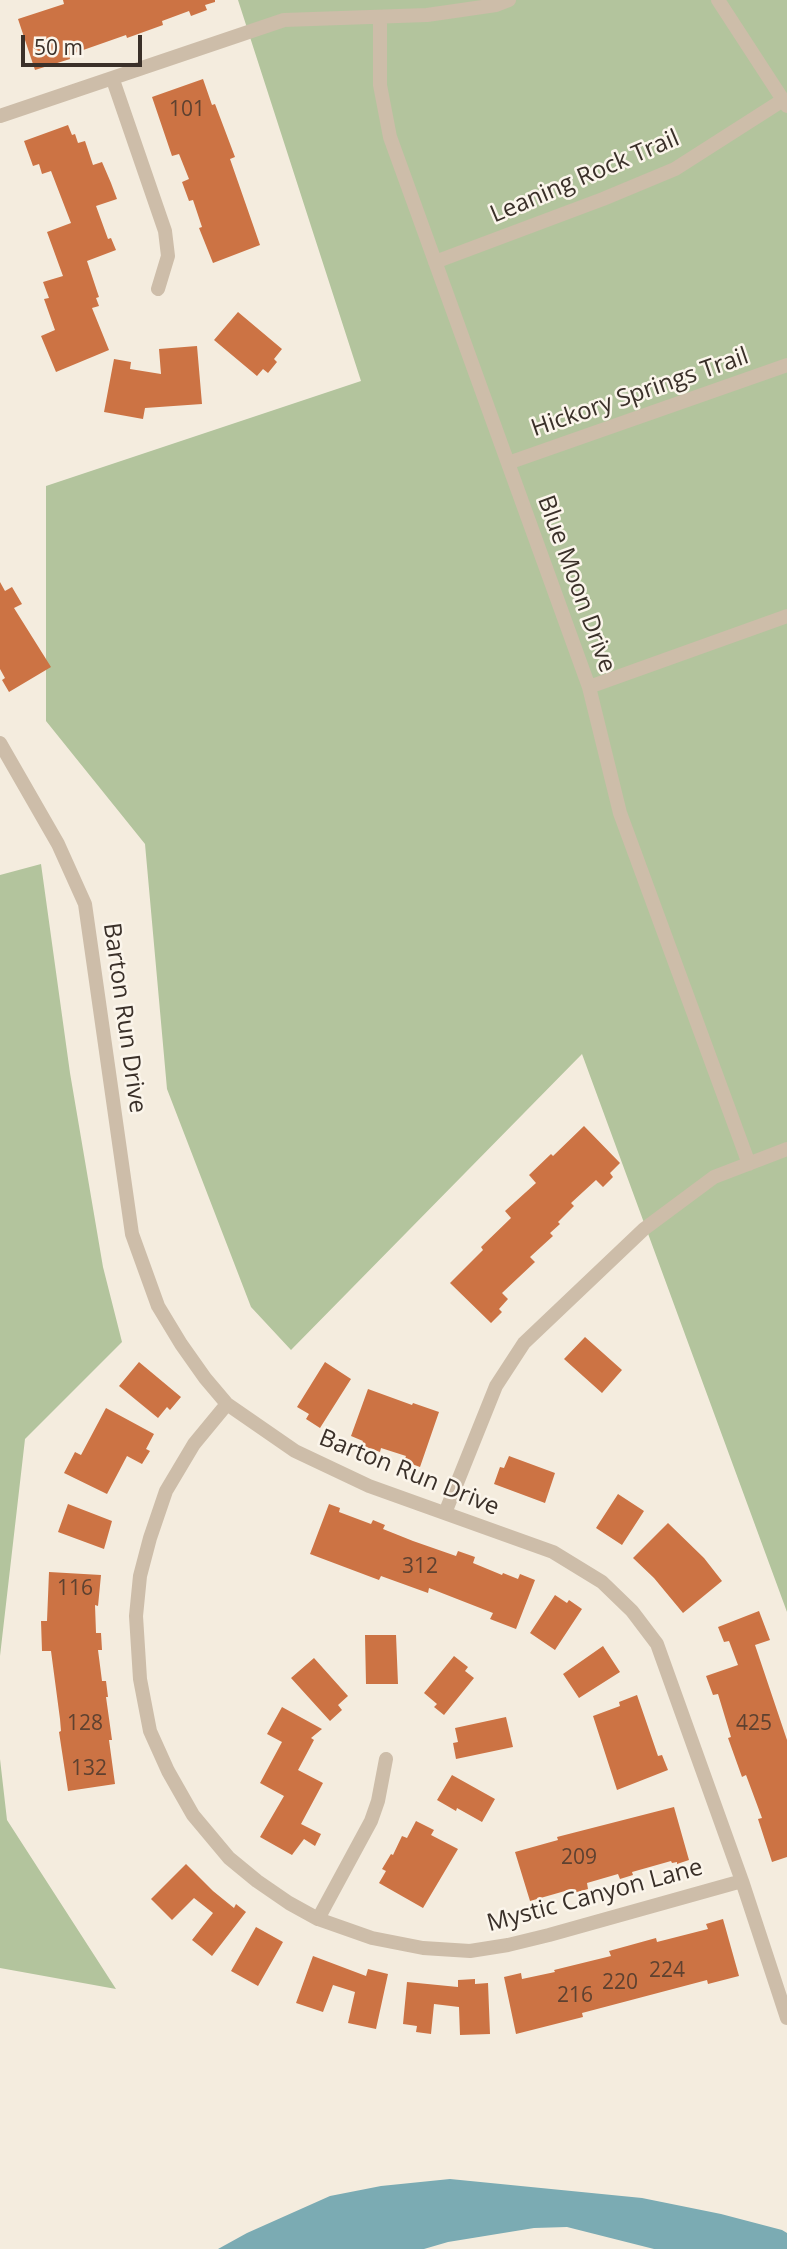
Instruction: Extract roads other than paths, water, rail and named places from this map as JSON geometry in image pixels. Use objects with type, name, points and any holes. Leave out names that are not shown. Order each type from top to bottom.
[{"type":"street","points":[[0,116],[284,20],[427,15],[496,5],[509,0]]},
{"type":"street","points":[[718,0],[785,103]]},
{"type":"street","name":"Blue Moon Drive","points":[[380,17],[380,85],[390,137],[589,687],[620,813],[749,1164]]},
{"type":"street","points":[[113,80],[165,231],[168,256],[158,289]]},
{"type":"street","name":"Leaning Rock Trail","points":[[435,262],[675,169],[785,103]]},
{"type":"street","name":"Hickory Springs Trail","points":[[508,463],[787,365]]},
{"type":"street","points":[[589,687],[787,616]]},
{"type":"street","name":"Barton Run Drive","points":[[0,743],[58,844],[85,904],[132,1234],[158,1306],[181,1344],[227,1404],[295,1451],[369,1486],[553,1552],[602,1582],[632,1611],[657,1644],[742,1881],[787,2018]]},
{"type":"street","points":[[445,1513],[495,1386],[524,1343],[643,1229],[714,1177],[787,1149]]},
{"type":"street","name":"Mystic Canyon Lane","points":[[227,1404],[194,1444],[166,1491],[150,1538],[141,1576],[136,1616],[140,1679],[150,1731],[167,1771],[193,1815],[229,1857],[257,1881],[318,1919],[372,1938],[423,1948],[470,1951],[549,1935],[742,1881]]},
{"type":"street","points":[[318,1919],[371,1821],[379,1801],[386,1759]]},
{"type":"water","points":[[450,2179],[642,2198],[721,2214],[782,2230],[787,2233],[787,2249],[654,2249],[567,2227],[534,2228],[448,2242],[424,2249],[218,2249],[330,2196],[381,2186]]}]
